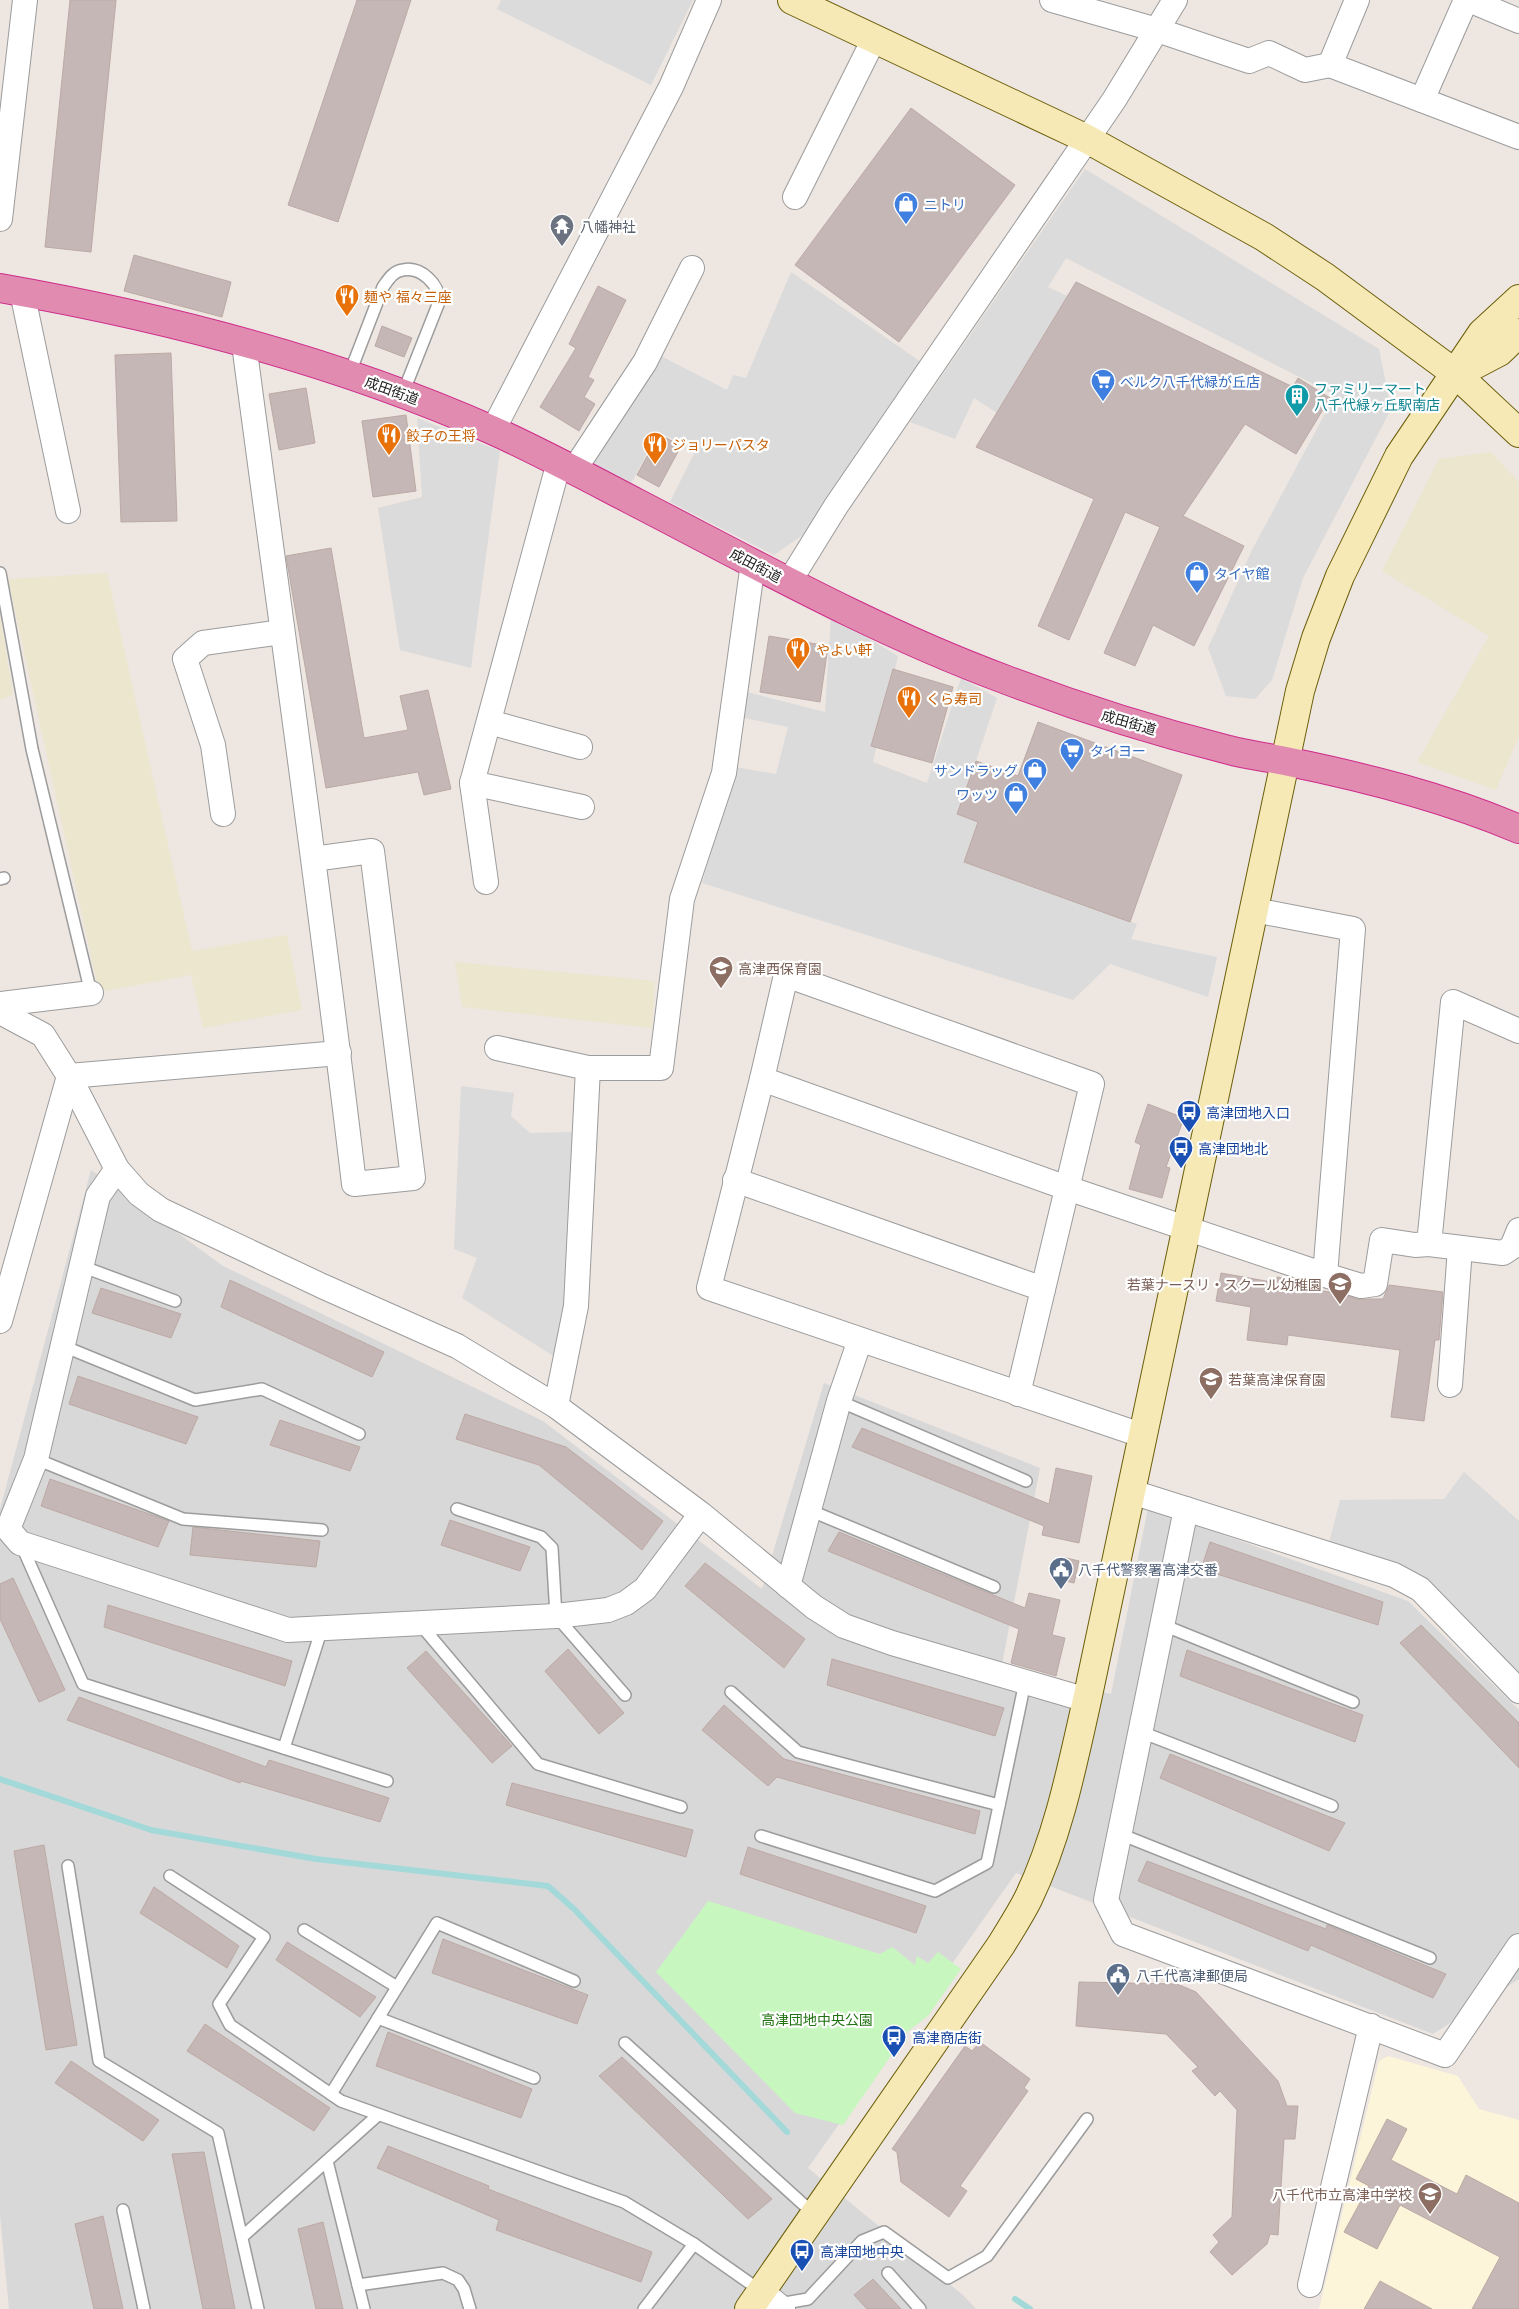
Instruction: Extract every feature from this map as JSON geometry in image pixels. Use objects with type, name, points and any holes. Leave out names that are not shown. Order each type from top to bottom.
[{"type":"highway","name":"成田街道","points":[[11,290],[106,310],[307,360],[402,393],[493,430],[567,466],[789,582],[907,638],[1009,682],[1108,716],[1232,751],[1285,761],[1430,796],[1519,829]]},
{"type":"street","points":[[0,220],[25,0]]},
{"type":"street","points":[[493,430],[671,87],[709,0]]},
{"type":"street","points":[[792,0],[1087,138],[1264,238],[1325,277],[1456,374],[1519,433]]},
{"type":"street","points":[[1052,0],[1157,30],[1249,61],[1269,53],[1304,70],[1330,65],[1519,137]]},
{"type":"street","points":[[789,582],[836,506],[1114,100],[1175,0]]},
{"type":"street","points":[[1330,65],[1357,0]]},
{"type":"street","points":[[1422,100],[1467,0],[1519,21]]},
{"type":"street","points":[[795,198],[874,39]]},
{"type":"street","points":[[486,882],[472,783],[567,466],[645,362],[692,268]]},
{"type":"street","points":[[11,290],[68,511]]},
{"type":"street","points":[[767,2303],[814,2214],[982,1974],[1017,1918],[1038,1874],[1068,1785],[1144,1436],[1300,691],[1316,638],[1340,576],[1399,456],[1482,333],[1519,299]]},
{"type":"street","points":[[1456,374],[1499,352],[1519,333]]},
{"type":"street","points":[[244,344],[354,1184],[413,1178],[372,851],[312,859]]},
{"type":"street","points":[[496,1048],[588,1068],[661,1068],[682,899],[724,772],[753,563]]},
{"type":"street","points":[[222,814],[213,745],[185,659],[203,643],[282,632]]},
{"type":"street","points":[[489,722],[580,747]]},
{"type":"street","points":[[472,783],[582,807]]},
{"type":"street","points":[[1254,910],[1352,928],[1325,1275]]},
{"type":"street","points":[[1018,1394],[1092,1084],[786,975],[762,1079],[709,1288],[1018,1394],[1144,1436]]},
{"type":"street","points":[[0,1004],[91,992]]},
{"type":"street","points":[[1429,1244],[1453,1002],[1519,1031]]},
{"type":"street","points":[[0,1012],[43,1036],[69,1076],[117,1170],[139,1194],[161,1210],[322,1286],[457,1346],[556,1406],[701,1514],[814,1607],[844,1626],[892,1644],[1087,1700]]},
{"type":"street","points":[[69,1076],[338,1053]]},
{"type":"street","points":[[556,1406],[576,1306],[588,1068]]},
{"type":"street","points":[[0,1321],[69,1076]]},
{"type":"street","points":[[762,1079],[1067,1188],[1361,1286],[1374,1284],[1382,1240],[1503,1253],[1512,1247],[1519,1230]]},
{"type":"street","points":[[117,1170],[98,1196],[36,1459],[9,1533],[288,1630],[556,1616],[608,1610],[626,1603],[645,1589],[701,1514]]},
{"type":"street","points":[[735,1180],[1043,1289]]},
{"type":"street","points":[[1450,1384],[1460,1248]]},
{"type":"street","points":[[788,1586],[839,1401],[860,1340]]},
{"type":"street","points":[[1132,1492],[1394,1575],[1420,1589],[1519,1691]]},
{"type":"street","points":[[1186,1509],[1106,1900],[1123,1934],[1445,2055],[1512,1973],[1519,1946]]},
{"type":"street","points":[[1310,2285],[1371,2026]]},
{"type":"lane","points":[[349,375],[383,287],[390,276],[402,270],[414,270],[435,285],[440,294],[439,302],[402,393]]},
{"type":"lane","points":[[0,573],[32,749],[91,992]]},
{"type":"lane","points":[[81,1266],[175,1301]]},
{"type":"lane","points":[[63,1346],[195,1400],[262,1389],[359,1434]]},
{"type":"lane","points":[[839,1401],[1026,1481]]},
{"type":"lane","points":[[36,1459],[183,1519],[322,1530]]},
{"type":"lane","points":[[457,1509],[541,1537],[552,1548],[556,1616],[625,1695]]},
{"type":"lane","points":[[809,1510],[994,1587]]},
{"type":"lane","points":[[9,1533],[83,1684],[387,1781]]},
{"type":"lane","points":[[418,1623],[538,1764],[681,1807]]},
{"type":"lane","points":[[1163,1625],[1353,1702]]},
{"type":"lane","points":[[284,1748],[322,1628]]},
{"type":"lane","points":[[761,1836],[935,1891],[986,1863],[1025,1682]]},
{"type":"lane","points":[[731,1692],[798,1752],[999,1805]]},
{"type":"lane","points":[[1141,1732],[1332,1806]]},
{"type":"lane","points":[[1120,1834],[1430,1958]]},
{"type":"lane","points":[[68,1866],[99,2061],[218,2133],[258,2309]]},
{"type":"lane","points":[[170,1876],[264,1937],[220,2004],[230,2025],[341,2101],[624,2202],[694,2244],[767,2303],[808,2299],[862,2241],[884,2232],[948,2278],[987,2256],[1087,2119]]},
{"type":"lane","points":[[331,2094],[437,1923],[574,1981]]},
{"type":"lane","points":[[304,1930],[397,1987]]},
{"type":"lane","points":[[378,2018],[534,2078]]},
{"type":"lane","points":[[625,2043],[814,2214]]},
{"type":"lane","points":[[242,2237],[378,2115]]},
{"type":"lane","points":[[327,2161],[364,2309]]},
{"type":"lane","points":[[123,2210],[144,2309]]},
{"type":"lane","points":[[644,2309],[694,2244]]},
{"type":"lane","points":[[358,2285],[443,2273],[458,2280],[464,2289],[470,2309]]},
{"type":"lane","points":[[888,2273],[920,2309]]},
{"type":"shaded area","points":[[501,0],[693,0],[651,85],[497,9]]},
{"type":"shaded area","points":[[1085,169],[1379,349],[1391,409],[1303,578],[1272,680],[1255,699],[1226,696],[1208,648],[1252,550],[1335,395],[1066,258],[1048,287],[1067,296],[997,413],[974,398],[955,439],[910,422]]},
{"type":"shaded area","points":[[791,272],[921,362],[814,527],[774,555],[670,502],[696,450],[658,432],[631,484],[589,465],[659,355],[727,390],[733,375],[746,378]]},
{"type":"shaded area","points":[[417,418],[500,451],[471,668],[400,650],[378,508],[422,497]]},
{"type":"shaded area","points":[[1491,452],[1519,482],[1519,736],[1496,790],[1417,762],[1489,636],[1382,571],[1439,459]]},
{"type":"shaded area","points":[[107,573],[192,951],[287,935],[302,1010],[203,1028],[191,975],[99,992],[8,579]]},
{"type":"shaded area","points":[[0,615],[13,695],[0,700]]},
{"type":"shaded area","points":[[831,616],[898,656],[873,762],[927,783],[961,678],[997,698],[976,761],[978,822],[964,862],[1137,924],[1131,939],[1217,957],[1208,997],[1110,964],[1073,1000],[702,883],[735,767],[776,774],[788,727],[739,717],[739,690],[825,712]]},
{"type":"shaded area","points":[[455,962],[655,981],[652,1028],[462,1007]]},
{"type":"shaded area","points":[[461,1086],[514,1093],[511,1116],[530,1133],[573,1132],[568,1306],[555,1357],[462,1298],[477,1258],[454,1249]]},
{"type":"shaded area","points":[[91,1170],[223,1266],[543,1421],[762,1589],[824,1383],[1040,1468],[1001,1669],[1111,1694],[1148,1508],[1408,1601],[1519,1710],[1519,1979],[1433,2034],[1016,1873],[808,2168],[964,2296],[976,2309],[9,2309],[0,2215],[0,1509]]},
{"type":"shaded area","points":[[1464,1472],[1519,1521],[1519,1673],[1417,1573],[1328,1547],[1340,1500],[1444,1499]]},
{"type":"shaded area","name":"八千代市立高津中学校","points":[[1388,2056],[1458,2076],[1479,2109],[1519,2120],[1519,2309],[1319,2309],[1379,2061]]},
{"type":"green space","name":"高津団地中央公園","points":[[708,1901],[880,1954],[892,1947],[915,1965],[917,1956],[928,1963],[938,1952],[961,1969],[928,2016],[908,2031],[843,2125],[795,2113],[656,1972]]},
{"type":"building","points":[[70,0],[116,0],[91,252],[45,247]]},
{"type":"building","points":[[357,0],[411,0],[338,222],[288,205]]},
{"type":"building","points":[[911,108],[1015,185],[899,342],[795,265]]},
{"type":"building","points":[[134,255],[231,282],[222,317],[124,291]]},
{"type":"building","points":[[1076,282],[1293,387],[1298,378],[1330,398],[1296,454],[1245,424],[1183,516],[1244,546],[1194,646],[1153,625],[1135,666],[1104,653],[1160,527],[1125,512],[1069,640],[1038,626],[1094,499],[976,447]]},
{"type":"building","points":[[598,286],[626,300],[588,377],[594,380],[584,397],[595,404],[579,431],[540,407],[576,348],[569,344]]},
{"type":"building","points":[[382,326],[412,338],[404,357],[375,346]]},
{"type":"building","points":[[171,353],[177,521],[121,522],[115,355]]},
{"type":"building","points":[[306,388],[315,443],[279,450],[269,394]]},
{"type":"building","points":[[406,415],[416,491],[373,497],[362,421]]},
{"type":"building","points":[[659,434],[681,446],[659,487],[637,475]]},
{"type":"building","points":[[331,548],[364,738],[408,730],[400,696],[428,690],[451,789],[424,795],[418,772],[326,788],[286,556]]},
{"type":"building","points":[[769,636],[828,646],[820,702],[760,692]]},
{"type":"building","points":[[893,669],[953,687],[932,763],[871,746]]},
{"type":"building","points":[[1038,722],[1182,775],[1130,922],[964,862],[978,822],[957,814],[976,761],[1018,776]]},
{"type":"building","points":[[1148,1104],[1184,1118],[1166,1167],[1170,1168],[1162,1198],[1129,1189],[1141,1145],[1135,1142]]},
{"type":"building","points":[[1221,1273],[1277,1283],[1277,1277],[1295,1280],[1308,1284],[1308,1289],[1338,1293],[1357,1299],[1383,1299],[1389,1285],[1443,1292],[1439,1340],[1435,1340],[1424,1421],[1391,1417],[1400,1350],[1288,1335],[1287,1345],[1247,1340],[1251,1307],[1216,1301]]},
{"type":"building","points":[[230,1280],[384,1352],[372,1377],[221,1307]]},
{"type":"building","points":[[101,1288],[181,1314],[171,1338],[92,1313]]},
{"type":"building","points":[[78,1376],[198,1417],[186,1444],[69,1404]]},
{"type":"building","points":[[465,1414],[566,1447],[663,1521],[642,1550],[539,1465],[456,1439]]},
{"type":"building","points":[[280,1420],[360,1447],[350,1471],[270,1445]]},
{"type":"building","points":[[862,1428],[1049,1504],[1056,1468],[1092,1476],[1079,1543],[1042,1535],[1044,1526],[852,1447]]},
{"type":"building","points":[[50,1479],[169,1521],[158,1547],[41,1506]]},
{"type":"building","points":[[450,1520],[530,1547],[520,1571],[441,1545]]},
{"type":"building","points":[[193,1527],[320,1541],[316,1567],[190,1555]]},
{"type":"building","points":[[839,1532],[1025,1608],[1029,1593],[1060,1600],[1052,1635],[1065,1638],[1056,1676],[1011,1663],[1019,1629],[828,1551]]},
{"type":"building","points":[[1210,1542],[1383,1602],[1378,1625],[1201,1569]]},
{"type":"building","points":[[1062,1557],[1079,1561],[1074,1583],[1057,1579]]},
{"type":"building","points":[[705,1563],[805,1639],[784,1668],[685,1586]]},
{"type":"building","points":[[13,1578],[65,1690],[39,1702],[0,1619],[0,1584]]},
{"type":"building","points":[[108,1605],[292,1661],[285,1686],[104,1627]]},
{"type":"building","points":[[1421,1625],[1519,1723],[1519,1768],[1400,1643]]},
{"type":"building","points":[[568,1649],[624,1713],[599,1734],[545,1671]]},
{"type":"building","points":[[1187,1650],[1363,1715],[1355,1742],[1180,1676]]},
{"type":"building","points":[[426,1651],[512,1746],[492,1763],[407,1668]]},
{"type":"building","points":[[832,1659],[1004,1708],[995,1736],[827,1685]]},
{"type":"building","points":[[79,1697],[266,1767],[269,1760],[389,1798],[380,1822],[241,1781],[240,1783],[67,1720]]},
{"type":"building","points":[[724,1705],[784,1759],[980,1811],[975,1834],[777,1777],[768,1786],[702,1730]]},
{"type":"building","points":[[1170,1754],[1345,1823],[1329,1851],[1160,1778]]},
{"type":"building","points":[[512,1783],[693,1830],[686,1857],[506,1805]]},
{"type":"building","points":[[44,1845],[77,2045],[46,2050],[14,1851]]},
{"type":"building","points":[[748,1847],[926,1906],[916,1933],[740,1874]]},
{"type":"building","points":[[1147,1861],[1326,1929],[1327,1925],[1446,1974],[1433,1998],[1311,1945],[1308,1951],[1138,1881]]},
{"type":"building","points":[[154,1887],[239,1946],[227,1968],[140,1913]]},
{"type":"building","points":[[443,1939],[588,1995],[577,2024],[432,1973]]},
{"type":"building","points":[[287,1942],[376,1997],[360,2017],[276,1960]]},
{"type":"building","points":[[1079,1982],[1177,1984],[1196,1992],[1278,2081],[1287,2106],[1298,2106],[1295,2139],[1284,2139],[1278,2235],[1270,2234],[1267,2244],[1232,2275],[1210,2252],[1219,2242],[1213,2235],[1232,2217],[1237,2110],[1220,2091],[1215,2096],[1192,2071],[1198,2067],[1166,2034],[1076,2026]]},
{"type":"building","points":[[205,2024],[330,2108],[314,2131],[187,2051]]},
{"type":"building","points":[[388,2032],[532,2089],[521,2118],[376,2066]]},
{"type":"building","points":[[980,2042],[1030,2079],[1024,2088],[1028,2091],[960,2186],[967,2191],[949,2217],[901,2182],[897,2152],[892,2149],[965,2046],[972,2051]]},
{"type":"building","points":[[622,2057],[772,2199],[748,2219],[599,2076]]},
{"type":"building","points":[[71,2061],[159,2120],[143,2141],[55,2083]]},
{"type":"building","points":[[1387,2119],[1407,2129],[1391,2160],[1457,2194],[1466,2175],[1519,2203],[1519,2309],[1472,2309],[1500,2257],[1400,2205],[1377,2249],[1344,2232],[1369,2186],[1356,2179]]},
{"type":"building","points":[[388,2146],[489,2186],[488,2189],[652,2252],[641,2282],[496,2230],[499,2220],[377,2168]]},
{"type":"building","points":[[204,2152],[235,2309],[203,2309],[172,2154]]},
{"type":"building","points":[[103,2216],[123,2309],[94,2309],[75,2224]]},
{"type":"building","points":[[323,2222],[343,2309],[316,2309],[298,2229]]},
{"type":"building","points":[[873,2279],[901,2309],[867,2309],[854,2295]]},
{"type":"building","points":[[1380,2281],[1432,2309],[1364,2309]]},
{"type":"waterway","points":[[0,1779],[151,1830],[316,1859],[548,1886],[574,1909],[787,2132]]},
{"type":"waterway","points":[[1015,2299],[1030,2309]]},
{"type":"place","name":"ニトリ","points":[[906,225]]},
{"type":"place","name":"八幡神社","points":[[562,247]]},
{"type":"place","name":"麺や 福々三座","points":[[347,317]]},
{"type":"place","name":"ベルク八千代緑が丘店","points":[[1103,402]]},
{"type":"place","name":"ファミリーマート 八千代緑ヶ丘駅南店","points":[[1297,417]]},
{"type":"place","name":"餃子の王将","points":[[389,456]]},
{"type":"place","name":"ジョリーパスタ","points":[[655,465]]},
{"type":"place","name":"タイヤ館","points":[[1197,594]]},
{"type":"place","name":"やよい軒","points":[[798,670]]},
{"type":"place","name":"くら寿司","points":[[909,719]]},
{"type":"place","name":"タイヨー","points":[[1072,771]]},
{"type":"place","name":"サンドラッグ","points":[[1035,791]]},
{"type":"place","name":"ワッツ","points":[[1016,815]]},
{"type":"place","name":"高津西保育園","points":[[721,989]]},
{"type":"place","name":"高津団地入口","points":[[1189,1133]]},
{"type":"place","name":"高津団地北","points":[[1181,1169]]},
{"type":"place","name":"若葉ナースリ・スクール幼稚園","points":[[1340,1305]]},
{"type":"place","name":"若葉高津保育園","points":[[1211,1400]]},
{"type":"place","name":"八千代警察署高津交番","points":[[1061,1590]]},
{"type":"place","name":"八千代高津郵便局","points":[[1118,1996]]},
{"type":"place","name":"高津商店街","points":[[894,2058]]},
{"type":"place","name":"八千代市立高津中学校","points":[[1430,2215]]},
{"type":"place","name":"高津団地中央","points":[[802,2272]]}]
